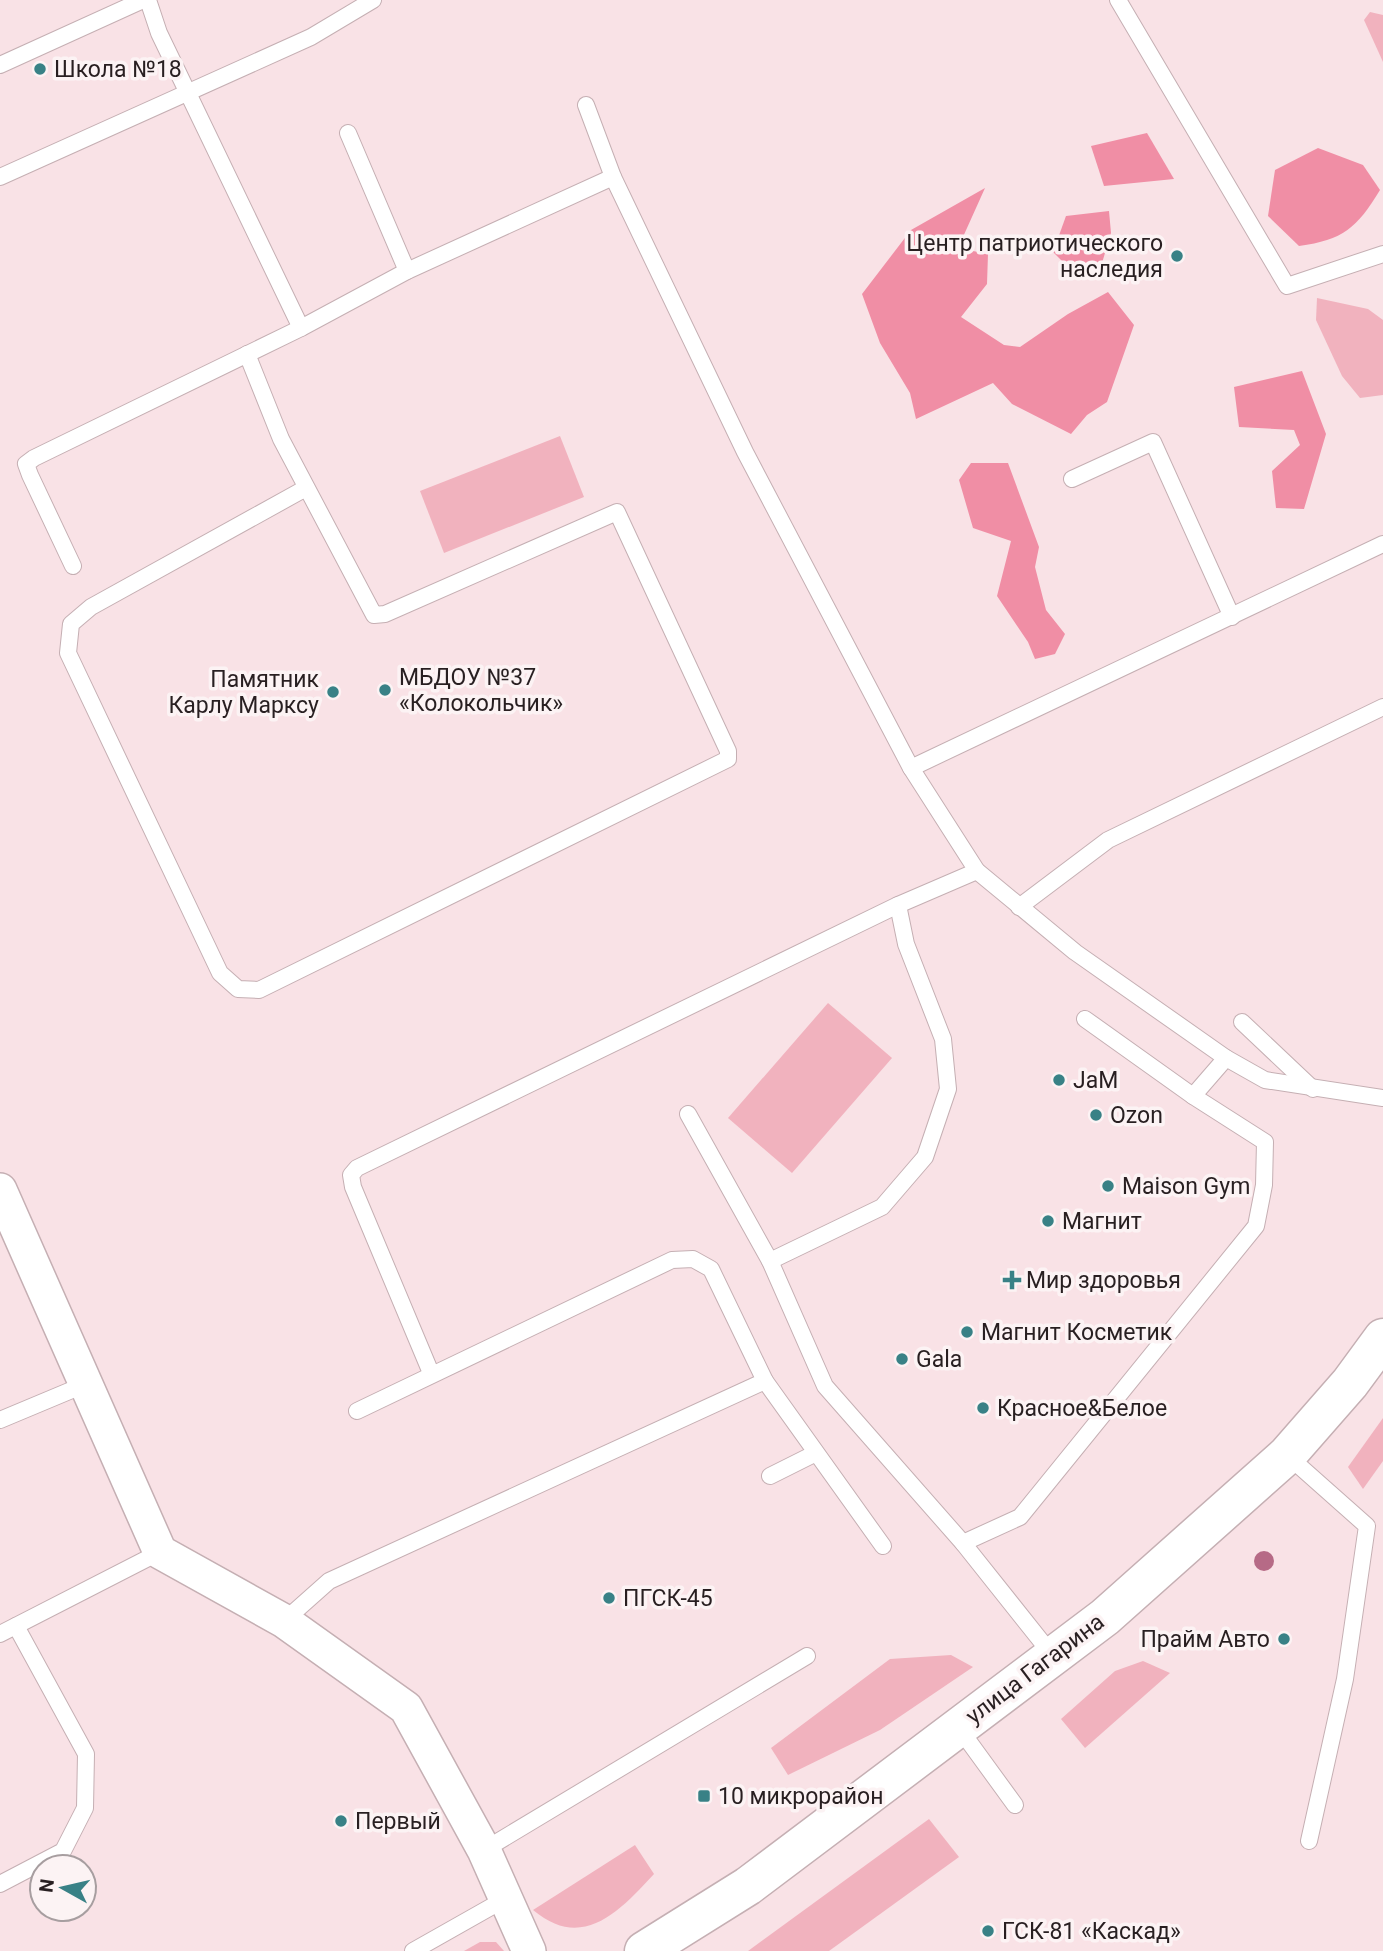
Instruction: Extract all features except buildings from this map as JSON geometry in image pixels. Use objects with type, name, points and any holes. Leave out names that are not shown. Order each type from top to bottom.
[{"type":"main road","name":"улица Гагарина","points":[[644,1951],[748,1886],[1105,1616],[1287,1455],[1350,1383],[1383,1338]]},
{"type":"street","points":[[0,1189],[160,1552],[284,1621],[406,1708],[484,1850],[529,1951]]},
{"type":"lane","points":[[0,65],[143,0]]},
{"type":"lane","points":[[148,0],[159,33],[301,328]]},
{"type":"lane","points":[[0,177],[311,37],[373,0]]},
{"type":"lane","points":[[1118,0],[1287,286],[1383,254]]},
{"type":"lane","points":[[586,105],[613,177],[745,452],[911,768],[977,870],[1075,952],[1226,1058],[1265,1080],[1313,1090],[1383,1098]]},
{"type":"lane","points":[[348,133],[407,271]]},
{"type":"lane","points":[[73,566],[26,464],[34,458],[301,328],[407,271],[613,177]]},
{"type":"lane","points":[[247,354],[281,439],[374,615],[385,614],[617,512],[728,751],[728,760],[259,990],[237,989],[220,973],[68,653],[71,624],[91,607],[306,488]]},
{"type":"lane","points":[[1072,479],[1153,442],[1232,617]]},
{"type":"lane","points":[[911,768],[1383,544]]},
{"type":"lane","points":[[1019,906],[1108,840],[1383,707]]},
{"type":"lane","points":[[431,1373],[353,1188],[351,1175],[357,1168],[898,905],[977,870]]},
{"type":"lane","points":[[770,1261],[882,1207],[925,1157],[948,1089],[943,1039],[906,944],[898,905]]},
{"type":"lane","points":[[963,1543],[1020,1517],[1256,1226],[1265,1185],[1265,1142],[1193,1096],[1085,1019]]},
{"type":"lane","points":[[1242,1021],[1313,1090]]},
{"type":"lane","points":[[1193,1096],[1226,1058]]},
{"type":"lane","points":[[688,1114],[770,1261],[825,1386],[963,1543],[1053,1657]]},
{"type":"lane","points":[[357,1411],[431,1373],[672,1260],[693,1259],[711,1269],[765,1381],[883,1546]]},
{"type":"lane","points":[[284,1621],[329,1581],[765,1381]]},
{"type":"lane","points":[[0,1420],[86,1384]]},
{"type":"lane","points":[[770,1476],[816,1453]]},
{"type":"lane","points":[[1287,1455],[1367,1526],[1345,1679],[1309,1841]]},
{"type":"lane","points":[[0,1634],[160,1552]]},
{"type":"lane","points":[[0,1884],[63,1851],[85,1808],[86,1754],[16,1626]]},
{"type":"lane","points":[[484,1850],[807,1656]]},
{"type":"lane","points":[[959,1728],[1015,1805]]},
{"type":"lane","points":[[413,1951],[505,1899]]},
{"type":"shaded area","points":[[1370,12],[1383,15],[1383,62],[1364,20]]},
{"type":"shaded area","points":[[1147,133],[1174,179],[1104,186],[1091,146]]},
{"type":"shaded area","points":[[1318,148],[1363,165],[1380,190],[1364,214],[1347,230],[1327,240],[1299,246],[1268,216],[1275,170]]},
{"type":"shaded area","points":[[985,188],[958,248],[988,254],[987,284],[961,317],[1004,345],[1020,347],[1068,314],[1108,292],[1134,325],[1107,402],[1087,415],[1071,434],[1012,404],[993,383],[916,419],[910,393],[880,343],[862,294],[911,230]]},
{"type":"shaded area","points":[[1109,211],[1111,233],[1099,273],[1074,273],[1053,252],[1066,216]]},
{"type":"shaded area","points":[[1317,298],[1368,309],[1383,320],[1383,395],[1360,398],[1342,376],[1316,320]]},
{"type":"shaded area","points":[[1302,371],[1326,434],[1304,509],[1276,508],[1272,471],[1300,445],[1294,430],[1239,427],[1234,387]]},
{"type":"shaded area","points":[[560,436],[584,497],[444,553],[420,491]]},
{"type":"shaded area","points":[[971,463],[1008,463],[1039,547],[1035,567],[1046,610],[1065,634],[1055,654],[1035,659],[1028,642],[997,596],[1011,541],[973,528],[959,480]]},
{"type":"shaded area","points":[[828,1003],[892,1058],[792,1173],[728,1118]]},
{"type":"shaded area","points":[[1383,1418],[1383,1461],[1363,1489],[1348,1467]]},
{"type":"shaded area","points":[[951,1655],[973,1667],[880,1730],[788,1775],[771,1748],[890,1659]]},
{"type":"shaded area","points":[[1143,1661],[1170,1673],[1085,1748],[1061,1719],[1115,1671]]},
{"type":"shaded area","points":[[929,1819],[959,1857],[829,1951],[748,1951]]},
{"type":"shaded area","points":[[635,1845],[654,1874],[613,1913],[583,1927],[568,1927],[551,1922],[533,1910]]},
{"type":"shaded area","points":[[480,1942],[496,1942],[504,1951],[464,1951]]},
{"type":"place","name":"Школа №18","points":[[40,69]]},
{"type":"place","name":"Центр патриотического наследия","points":[[1177,256]]},
{"type":"place","name":"МБДОУ №37 «Колокольчик»","points":[[385,690]]},
{"type":"place","name":"Памятник Карлу Марксу","points":[[333,692]]},
{"type":"place","name":"JaM","points":[[1059,1080]]},
{"type":"place","name":"Ozon","points":[[1096,1115]]},
{"type":"place","name":"Maison Gym","points":[[1108,1186]]},
{"type":"place","name":"Магнит","points":[[1048,1221]]},
{"type":"place","name":"Мир здоровья","points":[[1012,1280]]},
{"type":"place","name":"Магнит Косметик","points":[[967,1332]]},
{"type":"place","name":"Gala","points":[[902,1359]]},
{"type":"place","name":"Красное&Белое","points":[[983,1408]]},
{"type":"place","name":"ПГСК-45","points":[[609,1598]]},
{"type":"place","name":"Прайм Авто","points":[[1284,1639]]},
{"type":"place","name":"10 микрорайон","points":[[704,1796]]},
{"type":"place","name":"Первый","points":[[341,1821]]},
{"type":"place","name":"ГСК-81 «Каскад»","points":[[988,1931]]}]
